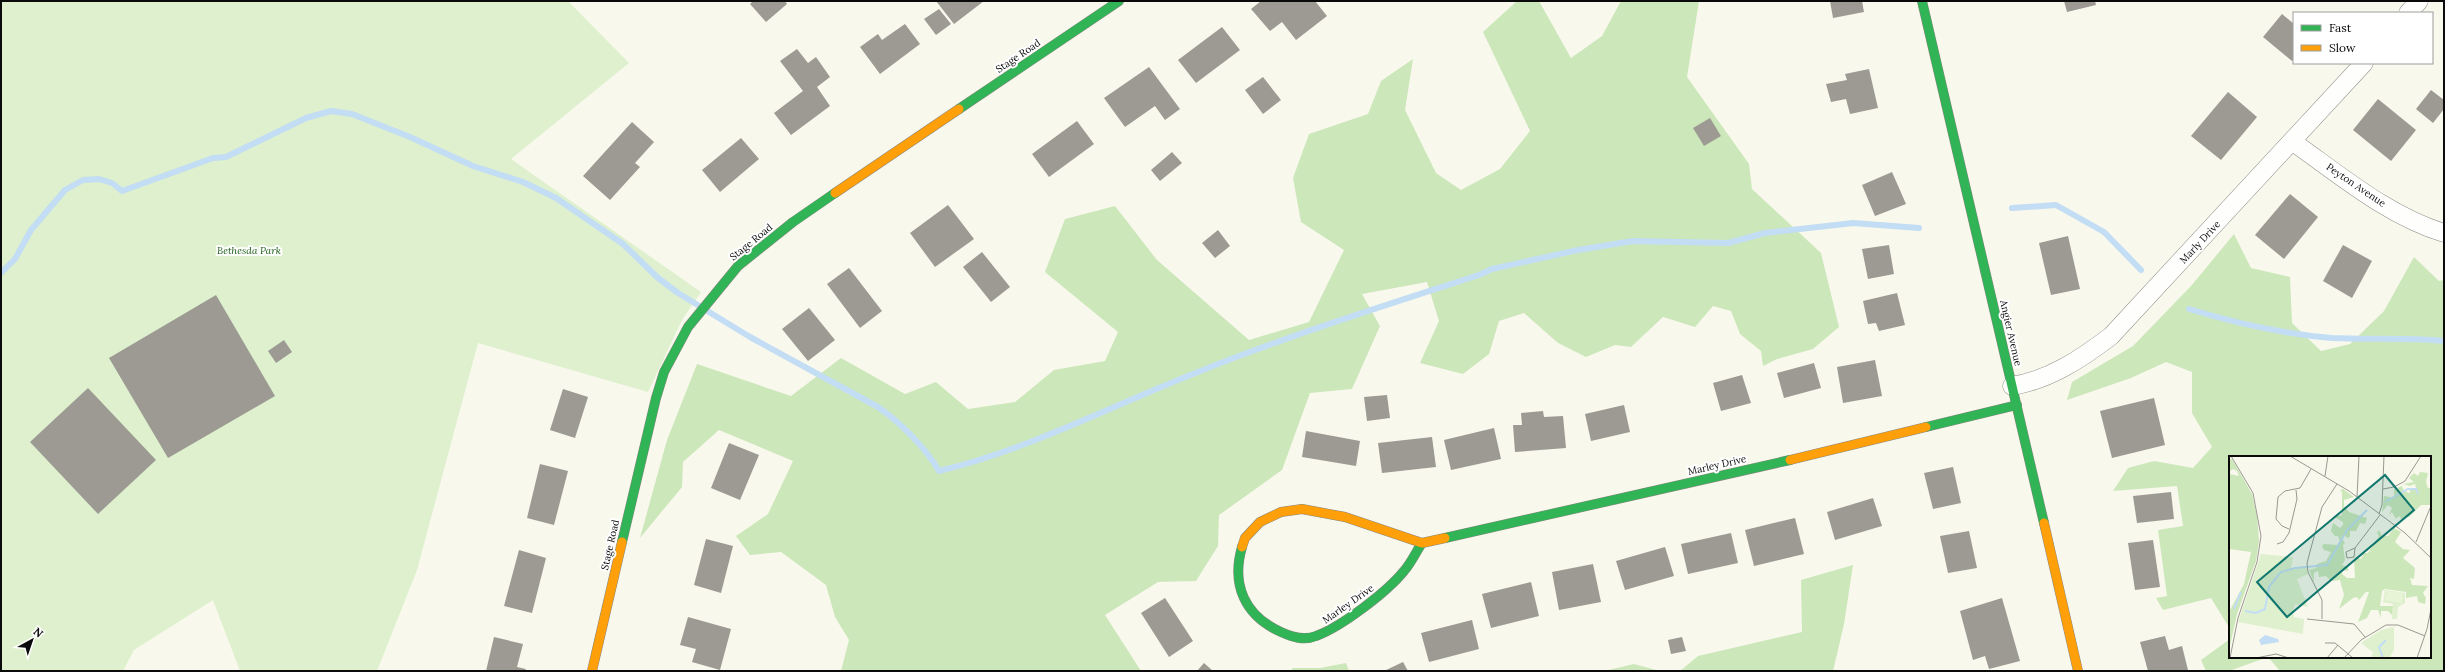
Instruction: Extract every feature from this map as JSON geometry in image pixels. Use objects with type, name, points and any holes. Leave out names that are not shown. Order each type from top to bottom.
[{"type":"street","name":"Stage Road","points":[[592,671],[656,398],[664,372],[695,319],[710,297],[738,266],[793,222],[1119,1]]},
{"type":"street","name":"Angier Avenue","points":[[1922,1],[2078,671]]},
{"type":"street","points":[[2409,12],[2419,1]]},
{"type":"street","name":"Marly Drive","points":[[2012,386],[2027,383],[2052,374],[2090,352],[2111,336],[2293,142],[2363,64]]},
{"type":"street","name":"Peyton Avenue","points":[[2293,142],[2374,199],[2430,228],[2444,233]]},
{"type":"street","name":"Marley Drive","points":[[1422,543],[1404,571],[1387,589],[1331,630],[1314,637],[1295,638],[1267,626],[1254,616],[1243,597],[1238,578],[1239,558],[1245,538],[1260,522],[1281,512],[1302,509],[1345,517],[1422,543],[1829,452],[2016,405]]},
{"type":"green space","name":"Bethesda Park","points":[[1,1],[568,1],[629,63],[511,159],[701,292],[682,320],[648,392],[478,343],[417,570],[377,671],[240,671],[213,600],[134,650],[123,671],[1,671]]},
{"type":"green space","points":[[1517,1],[1539,1],[1571,58],[1602,36],[1621,1],[1699,1],[1687,77],[1749,164],[1752,189],[1821,253],[1839,327],[1813,349],[1777,359],[1763,366],[1761,351],[1740,334],[1731,311],[1713,306],[1695,327],[1663,317],[1631,347],[1615,345],[1586,357],[1558,343],[1524,313],[1499,321],[1489,354],[1463,374],[1420,363],[1439,321],[1427,282],[1362,294],[1380,326],[1352,389],[1310,393],[1282,470],[1219,515],[1218,546],[1196,581],[1158,582],[1105,615],[1141,671],[841,671],[849,640],[835,617],[826,585],[781,552],[750,555],[736,536],[768,514],[793,461],[719,430],[683,462],[682,487],[640,538],[667,440],[697,364],[791,396],[841,358],[905,394],[936,382],[968,409],[1015,402],[1054,370],[1105,361],[1118,332],[1045,272],[1065,219],[1115,206],[1157,260],[1249,340],[1309,322],[1344,250],[1301,222],[1293,178],[1309,134],[1368,114],[1381,81],[1413,59],[1405,110],[1436,173],[1461,190],[1500,169],[1530,131],[1483,32]]},
{"type":"green space","points":[[2234,234],[2251,268],[2290,277],[2292,323],[2321,351],[2350,344],[2384,311],[2414,257],[2439,281],[2444,280],[2444,671],[2280,671],[2269,658],[2431,658],[2431,456],[2229,456],[2229,627],[2211,598],[2163,610],[2156,598],[2167,596],[2158,530],[2183,526],[2177,486],[2113,491],[2128,468],[2154,461],[2193,468],[2212,447],[2192,413],[2192,372],[2166,362],[2131,378],[2067,400],[2072,382],[2133,346],[2191,286]]},
{"type":"green space","points":[[1853,565],[1844,624],[1833,671],[1680,671],[1698,656],[1802,632],[1801,580]]},
{"type":"green space","points":[[2229,640],[2229,658],[2265,658],[2229,671],[2206,671],[2201,660]]},
{"type":"green space","points":[[1346,663],[1349,671],[1290,671],[1293,668],[1320,668]]},
{"type":"green space","points":[[1634,664],[1660,671],[1604,671]]},
{"type":"building","points":[[753,1],[785,1],[787,4],[766,22],[750,4]]},
{"type":"building","points":[[936,1],[984,1],[954,24]]},
{"type":"building","points":[[1261,1],[1315,1],[1327,16],[1296,40],[1282,22],[1270,31],[1251,9]]},
{"type":"building","points":[[1830,1],[1862,1],[1864,12],[1833,18]]},
{"type":"building","points":[[2064,1],[2095,1],[2096,5],[2067,12]]},
{"type":"building","points":[[939,9],[951,24],[936,35],[924,19]]},
{"type":"building","points":[[2282,14],[2293,23],[2293,60],[2292,61],[2263,37]]},
{"type":"building","points":[[905,24],[920,44],[880,74],[860,47],[878,34],[882,40]]},
{"type":"building","points":[[1222,27],[1240,50],[1196,83],[1178,60]]},
{"type":"building","points":[[797,49],[808,63],[816,57],[830,77],[817,87],[830,106],[791,135],[774,113],[803,91],[780,61]]},
{"type":"building","points":[[1149,67],[1180,109],[1165,120],[1155,106],[1125,127],[1104,98]]},
{"type":"building","points":[[1869,69],[1878,108],[1850,114],[1846,99],[1831,102],[1826,84],[1847,80],[1845,74]]},
{"type":"building","points":[[1263,77],[1281,100],[1263,114],[1245,90]]},
{"type":"building","points":[[2431,90],[2444,100],[2444,109],[2433,123],[2416,109]]},
{"type":"building","points":[[2228,92],[2257,117],[2221,160],[2191,136]]},
{"type":"building","points":[[2378,99],[2416,130],[2391,161],[2353,130]]},
{"type":"building","points":[[1710,118],[1721,136],[1704,146],[1693,128]]},
{"type":"building","points":[[1077,121],[1094,144],[1049,177],[1032,154]]},
{"type":"building","points":[[632,122],[654,142],[635,163],[640,167],[610,200],[583,176]]},
{"type":"building","points":[[741,138],[759,159],[720,192],[702,170]]},
{"type":"building","points":[[1172,152],[1182,163],[1160,181],[1151,170]]},
{"type":"building","points":[[1892,172],[1906,204],[1875,216],[1862,185]]},
{"type":"building","points":[[2290,194],[2318,217],[2284,259],[2255,235]]},
{"type":"building","points":[[948,205],[974,239],[935,267],[910,233]]},
{"type":"building","points":[[1218,230],[1230,246],[1215,258],[1202,243]]},
{"type":"building","points":[[2068,236],[2080,289],[2051,295],[2039,243]]},
{"type":"building","points":[[1889,245],[1894,274],[1868,279],[1862,249]]},
{"type":"building","points":[[2343,245],[2372,261],[2352,298],[2323,281]]},
{"type":"building","points":[[982,252],[1010,287],[991,302],[963,267]]},
{"type":"building","points":[[849,268],[882,311],[860,328],[827,284]]},
{"type":"building","points":[[1897,293],[1905,325],[1879,331],[1876,323],[1868,324],[1863,301]]},
{"type":"building","points":[[216,295],[275,396],[168,458],[109,358]]},
{"type":"building","points":[[809,308],[835,340],[808,361],[782,329]]},
{"type":"building","points":[[284,340],[292,352],[276,363],[268,351]]},
{"type":"building","points":[[1875,360],[1882,396],[1843,403],[1837,367]]},
{"type":"building","points":[[1814,363],[1821,388],[1784,398],[1777,373]]},
{"type":"building","points":[[1742,375],[1751,403],[1721,411],[1713,383]]},
{"type":"building","points":[[88,388],[156,460],[98,514],[30,442]]},
{"type":"building","points":[[563,389],[588,397],[575,438],[550,430]]},
{"type":"building","points":[[1387,395],[1390,418],[1367,421],[1364,397]]},
{"type":"building","points":[[2154,398],[2165,445],[2112,458],[2100,411]]},
{"type":"building","points":[[1624,405],[1630,432],[1591,441],[1585,414]]},
{"type":"building","points":[[1543,411],[1544,417],[1563,416],[1566,448],[1515,452],[1513,425],[1522,425],[1521,413]]},
{"type":"building","points":[[1494,428],[1501,459],[1451,470],[1444,440]]},
{"type":"building","points":[[1306,431],[1360,441],[1356,466],[1302,457]]},
{"type":"building","points":[[1432,437],[1436,467],[1382,473],[1378,443]]},
{"type":"building","points":[[729,443],[759,455],[740,500],[711,488]]},
{"type":"building","points":[[540,464],[568,471],[554,525],[527,518]]},
{"type":"building","points":[[1953,467],[1961,503],[1933,509],[1924,473]]},
{"type":"building","points":[[2171,492],[2174,519],[2137,523],[2133,496]]},
{"type":"building","points":[[1873,498],[1882,526],[1835,540],[1827,512]]},
{"type":"building","points":[[1795,518],[1804,554],[1754,566],[1745,530]]},
{"type":"building","points":[[1969,531],[1977,568],[1948,573],[1940,536]]},
{"type":"building","points":[[1731,533],[1738,563],[1688,574],[1681,544]]},
{"type":"building","points":[[706,539],[733,546],[721,593],[694,585]]},
{"type":"building","points":[[2153,540],[2160,587],[2135,590],[2128,543]]},
{"type":"building","points":[[1665,547],[1674,576],[1625,590],[1616,561]]},
{"type":"building","points":[[519,550],[546,558],[532,613],[504,606]]},
{"type":"building","points":[[1593,564],[1601,602],[1559,610],[1552,572]]},
{"type":"building","points":[[1531,582],[1539,616],[1491,628],[1482,594]]},
{"type":"building","points":[[1165,598],[1193,641],[1169,657],[1141,613]]},
{"type":"building","points":[[2002,598],[2020,661],[1989,669],[1985,656],[1973,660],[1960,611]]},
{"type":"building","points":[[688,617],[731,629],[720,670],[692,662],[696,649],[680,645]]},
{"type":"building","points":[[1472,620],[1479,649],[1429,662],[1421,633]]},
{"type":"building","points":[[2165,636],[2169,650],[2182,646],[2188,670],[2148,671],[2140,642]]},
{"type":"building","points":[[494,637],[523,644],[517,667],[526,669],[525,671],[486,671]]},
{"type":"building","points":[[1682,637],[1686,651],[1671,654],[1668,640]]},
{"type":"building","points":[[1403,662],[1408,671],[1384,671]]},
{"type":"building","points":[[1204,663],[1213,671],[1197,671]]},
{"type":"waterway","points":[[1,273],[15,259],[31,230],[65,190],[83,180],[99,179],[112,183],[122,191],[213,158],[226,157],[306,118],[331,111],[352,114],[410,137],[473,166],[523,182],[556,198],[623,244],[658,278],[678,293],[750,337],[878,407],[895,420],[920,444],[939,471],[1004,452],[1036,440],[1228,360],[1335,322],[1479,275],[1492,269],[1578,250],[1633,241],[1728,243],[1765,233],[1853,223],[1919,228]]},
{"type":"waterway","points":[[2012,208],[2056,205],[2104,232],[2141,270]]},
{"type":"waterway","points":[[2189,309],[2224,319],[2296,334],[2346,339],[2416,339],[2444,341]]},
{"type":"traffic: fast","points":[[959,109],[1119,1]]},
{"type":"traffic: fast","points":[[1922,1],[2044,523]]},
{"type":"traffic: fast","points":[[622,542],[656,398],[664,372],[688,327],[738,266],[793,222],[835,193]]},
{"type":"traffic: fast","points":[[1926,427],[2017,405]]},
{"type":"traffic: fast","points":[[1445,538],[1790,460]]},
{"type":"traffic: fast","points":[[1242,547],[1238,574],[1244,598],[1250,608],[1258,617],[1281,632],[1294,637],[1307,638],[1316,636],[1338,625],[1387,589],[1404,571],[1422,543]]},
{"type":"traffic: slow","points":[[835,193],[959,109]]},
{"type":"traffic: slow","points":[[1790,460],[1926,427]]},
{"type":"traffic: slow","points":[[1242,547],[1245,538],[1260,522],[1281,512],[1302,509],[1345,517],[1422,543],[1445,538]]},
{"type":"traffic: slow","points":[[2044,523],[2078,671]]},
{"type":"traffic: slow","points":[[592,671],[622,542]]}]
